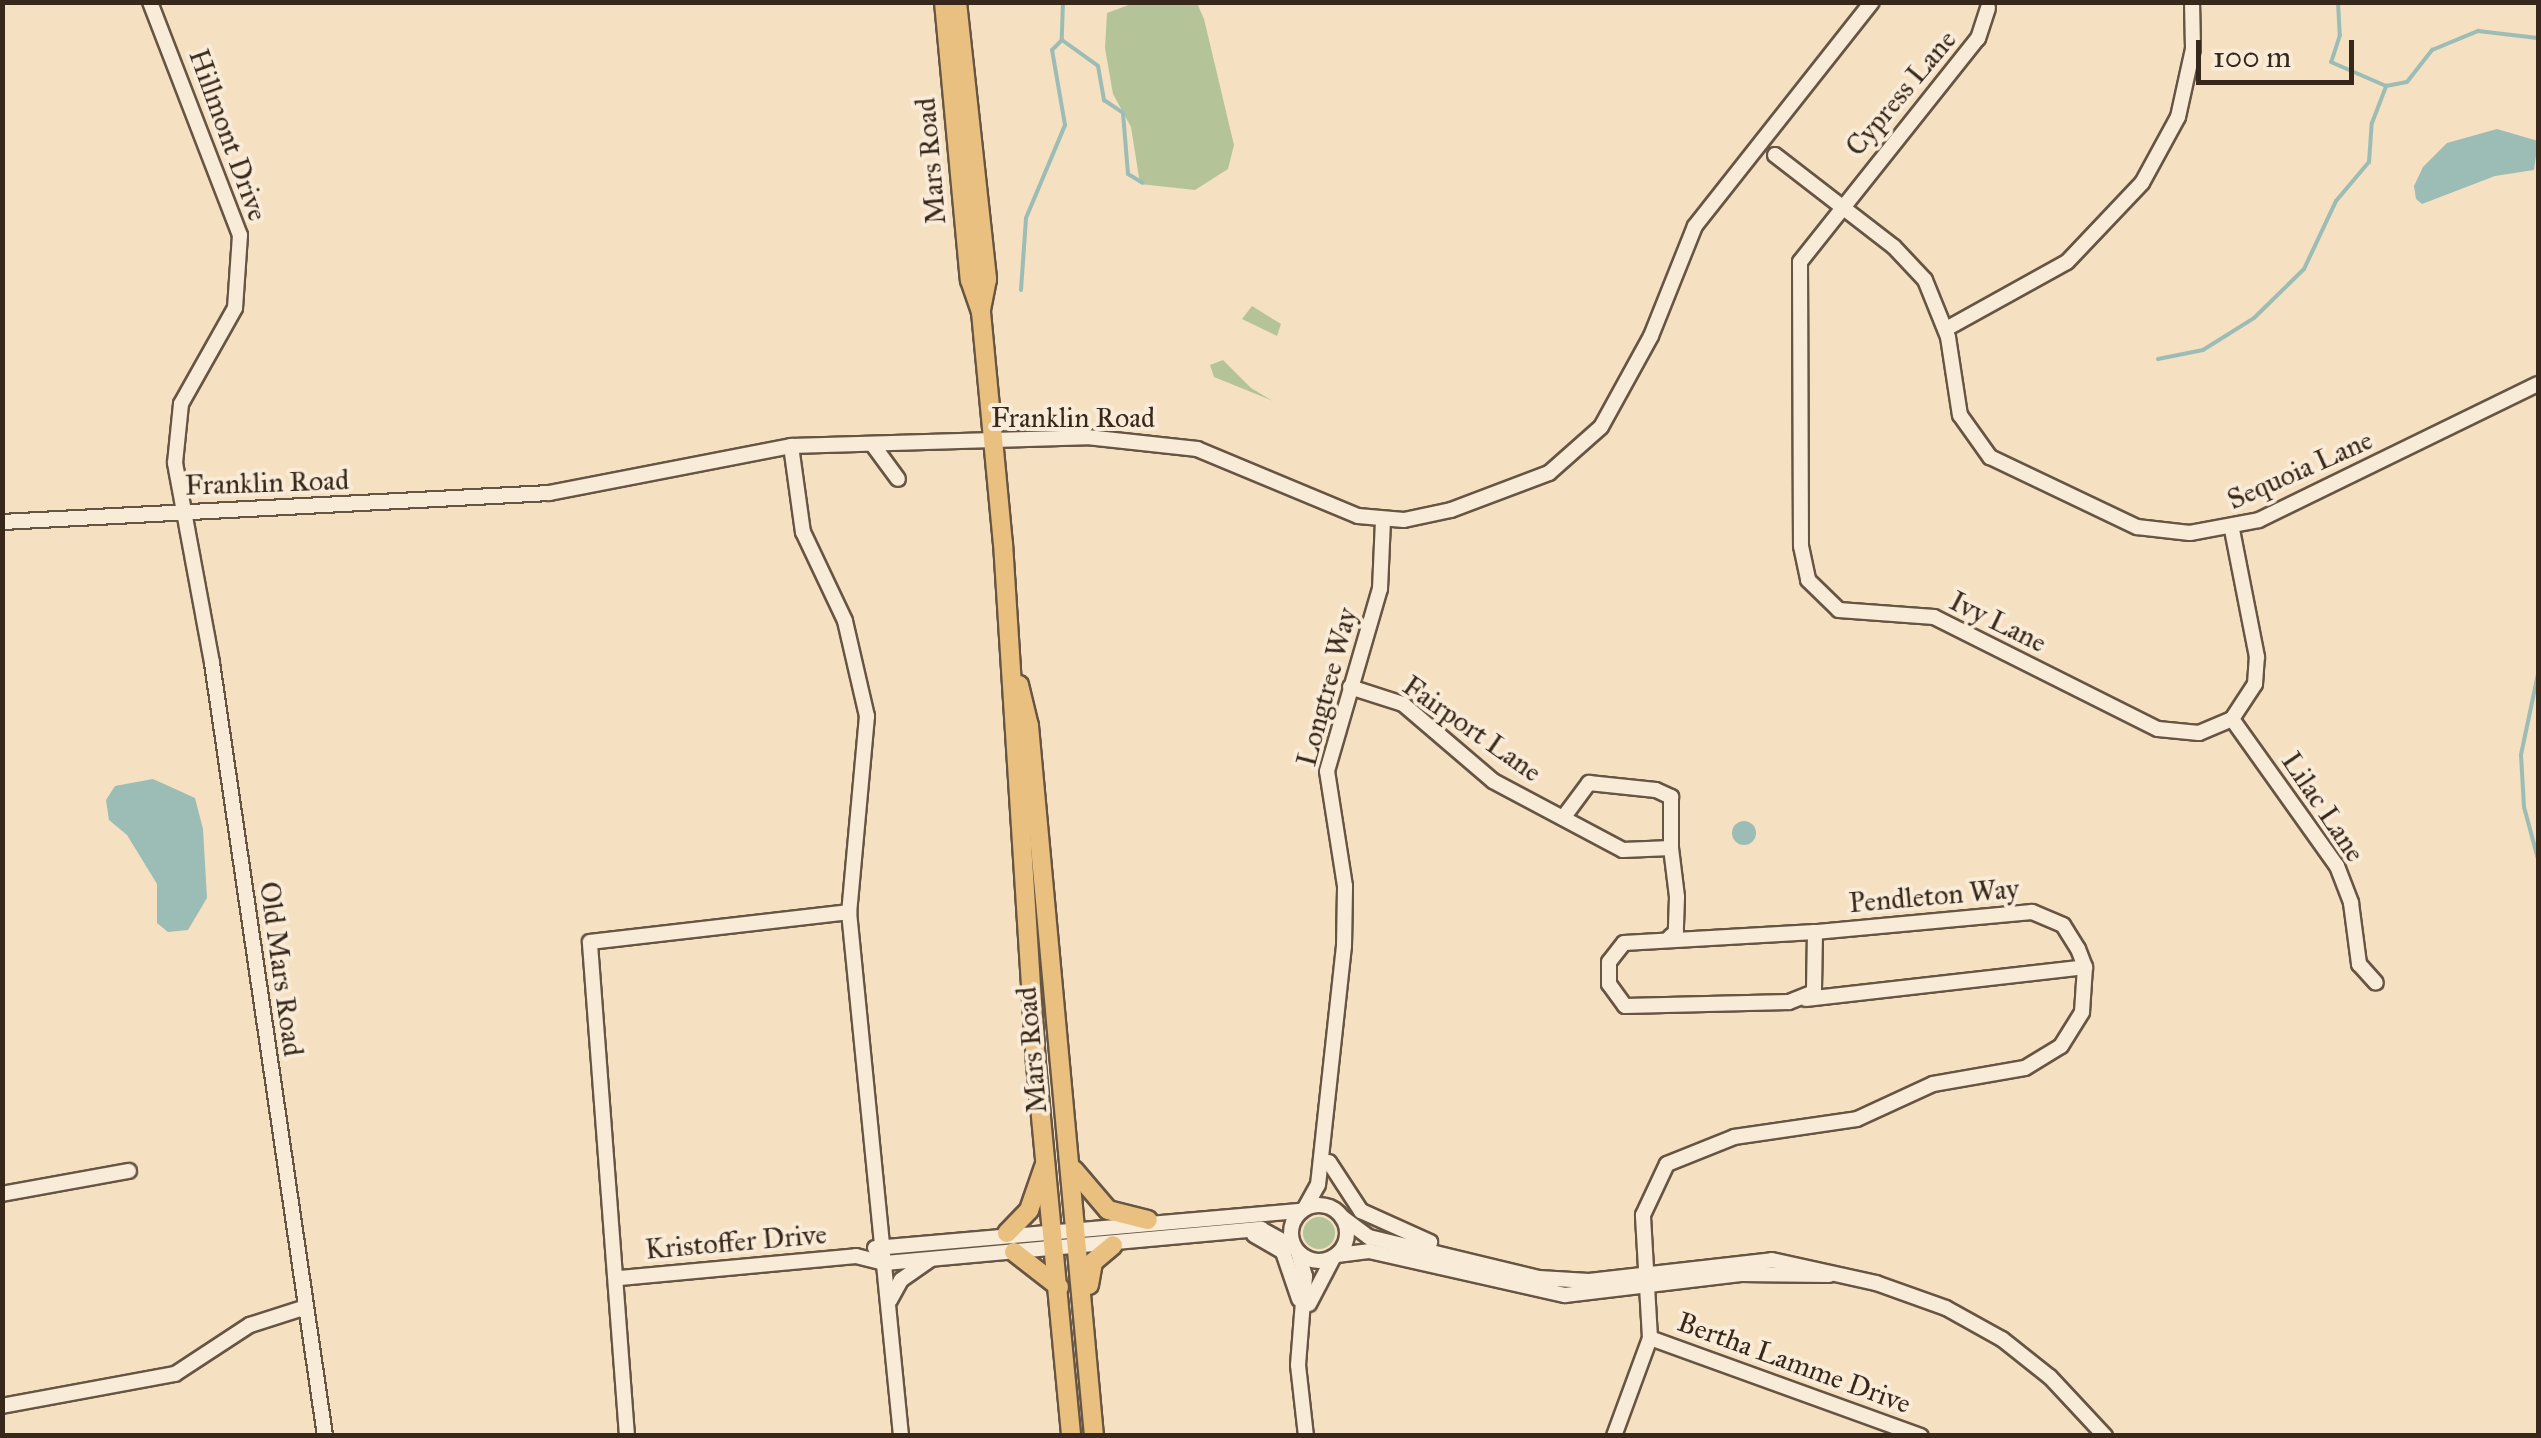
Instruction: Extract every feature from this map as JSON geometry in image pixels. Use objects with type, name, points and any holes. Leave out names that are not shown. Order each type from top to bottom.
[{"type":"main road","name":"Mars Road","points":[[944,2],[970,280],[981,312],[994,442],[1013,660],[1011,728],[1072,1436]]},
{"type":"main road","name":"Mars Road","points":[[956,2],[987,279],[981,312]]},
{"type":"main road","name":"Mars Road","points":[[1013,660],[1029,726],[1093,1430]]},
{"type":"main road","points":[[1070,1161],[1098,1202],[1148,1220]]},
{"type":"main road","points":[[1007,1233],[1029,1210],[1046,1162]]},
{"type":"main road","points":[[1093,1430],[1088,1278],[1098,1256],[1113,1245]]},
{"type":"main road","points":[[1014,1252],[1059,1287]]},
{"type":"street","name":"Hillmont Drive","points":[[150,2],[229,196],[242,252],[231,320],[177,416],[175,463],[184,511]]},
{"type":"street","name":"Franklin Road","points":[[2,522],[549,493],[791,446],[1106,438],[1178,445],[1383,520],[1411,520],[1512,491],[1576,452],[1619,399],[1696,226],[1748,154],[1872,2]]},
{"type":"street","points":[[1946,329],[2067,262],[2142,183],[2178,117],[2193,49],[2192,2]]},
{"type":"street","name":"Cypress Lane","points":[[1841,204],[1978,38],[1988,8]]},
{"type":"street","points":[[1748,154],[1775,155],[1771,126]]},
{"type":"street","name":"Sequoia Lane","points":[[1775,155],[1841,204],[1912,265],[1946,329],[1960,415],[2002,467],[2137,527],[2190,533],[2232,529],[2274,515],[2538,384]]},
{"type":"street","name":"Ivy Lane","points":[[1841,204],[1798,271],[1802,558],[1822,600],[1850,612],[1934,617],[2168,732],[2199,733],[2232,719]]},
{"type":"street","points":[[874,445],[898,479],[900,446]]},
{"type":"street","points":[[791,446],[803,532],[845,620],[868,716],[849,912],[901,1436]]},
{"type":"street","name":"Old Mars Road","points":[[184,511],[325,1436]]},
{"type":"street","name":"Longtree Way","points":[[1330,1105],[1345,886],[1326,780],[1380,589],[1383,520]]},
{"type":"street","points":[[2232,529],[2257,658],[2250,696],[2232,719]]},
{"type":"street","name":"Fairport Lane","points":[[1350,687],[1403,704],[1493,780],[1623,850],[1671,848]]},
{"type":"street","name":"Lilac Lane","points":[[2232,719],[2337,866],[2351,903],[2359,964],[2376,983]]},
{"type":"street","name":"Fairport Lane","points":[[1563,818],[1589,783],[1656,790],[1671,798],[1671,848],[1677,897],[1676,932],[1670,936]]},
{"type":"street","points":[[628,1436],[620,1278],[590,942],[849,912]]},
{"type":"street","name":"Pendleton Way","points":[[1806,1000],[1816,982],[1814,932],[2032,912],[2062,925],[2085,967]]},
{"type":"street","points":[[1614,1436],[1650,1338],[1643,1216],[1667,1164],[1734,1138],[1858,1119],[1934,1084],[2025,1068],[2062,1046],[2082,1012],[2085,967],[1736,1008],[1703,1002],[1625,1006],[1615,1000],[1608,975],[1613,954],[1624,943],[1670,936],[1814,932]]},
{"type":"street","points":[[1302,1324],[1320,1272],[1346,1238],[1329,1162],[1330,1105]]},
{"type":"street","points":[[1306,1436],[1298,1372],[1306,1276],[1292,1225],[1318,1185],[1330,1105]]},
{"type":"street","points":[[1329,1162],[1341,1189],[1371,1218],[1539,1278]]},
{"type":"street","points":[[2,1194],[130,1171]]},
{"type":"street","points":[[1303,1210],[1324,1206],[1364,1235],[1542,1294],[1646,1281],[1753,1260],[1840,1274],[1919,1297],[2002,1339],[2050,1377],[2104,1436]]},
{"type":"street","points":[[880,1209],[892,1228],[916,1242]]},
{"type":"street","name":"Kristoffer Drive","points":[[620,1278],[856,1256],[884,1244],[1303,1210]]},
{"type":"street","points":[[1239,1233],[1268,1230],[1313,1261],[1369,1251],[1539,1278],[1646,1281]]},
{"type":"street","points":[[1239,1233],[1265,1238],[1283,1252],[1302,1324]]},
{"type":"street","name":"Kristoffer Drive","points":[[856,1256],[885,1263],[1239,1233]]},
{"type":"street","points":[[889,1306],[901,1280],[932,1259]]},
{"type":"street","points":[[2,1406],[175,1374],[250,1325],[306,1307]]},
{"type":"street","name":"Bertha Lamme Drive","points":[[1650,1338],[1921,1436]]},
{"type":"green space","points":[[1134,3],[1197,3],[1204,19],[1234,145],[1228,169],[1195,190],[1140,184],[1131,127],[1113,94],[1105,48],[1107,13]]},
{"type":"green space","points":[[1252,306],[1281,324],[1277,336],[1242,319]]},
{"type":"green space","points":[[1223,360],[1251,388],[1273,401],[1214,377],[1210,365]]},
{"type":"green space","points":[[1319,1217],[1331,1221],[1335,1233],[1331,1245],[1319,1249],[1307,1245],[1303,1233],[1307,1221]]},
{"type":"water","points":[[2497,129],[2538,141],[2534,170],[2495,176],[2422,204],[2416,199],[2414,186],[2423,167],[2447,143]]},
{"type":"water","points":[[153,779],[195,798],[203,829],[207,898],[188,930],[168,932],[157,923],[157,884],[127,835],[109,820],[106,800],[115,786]]},
{"type":"water","points":[[1744,821],[1756,833],[1744,845],[1732,833]]},
{"type":"waterway","points":[[1063,2],[1062,40],[1098,66],[1104,100],[1123,113],[1128,174],[1143,183]]},
{"type":"waterway","points":[[2338,2],[2340,35],[2331,62],[2386,86]]},
{"type":"waterway","points":[[2158,359],[2203,350],[2254,318],[2304,269],[2336,201],[2369,162],[2372,123],[2386,86],[2407,82],[2432,50],[2478,31],[2538,38]]},
{"type":"waterway","points":[[1021,290],[1026,218],[1065,125],[1052,50],[1062,40]]},
{"type":"waterway","points":[[2538,674],[2521,755],[2524,807],[2538,859]]}]
